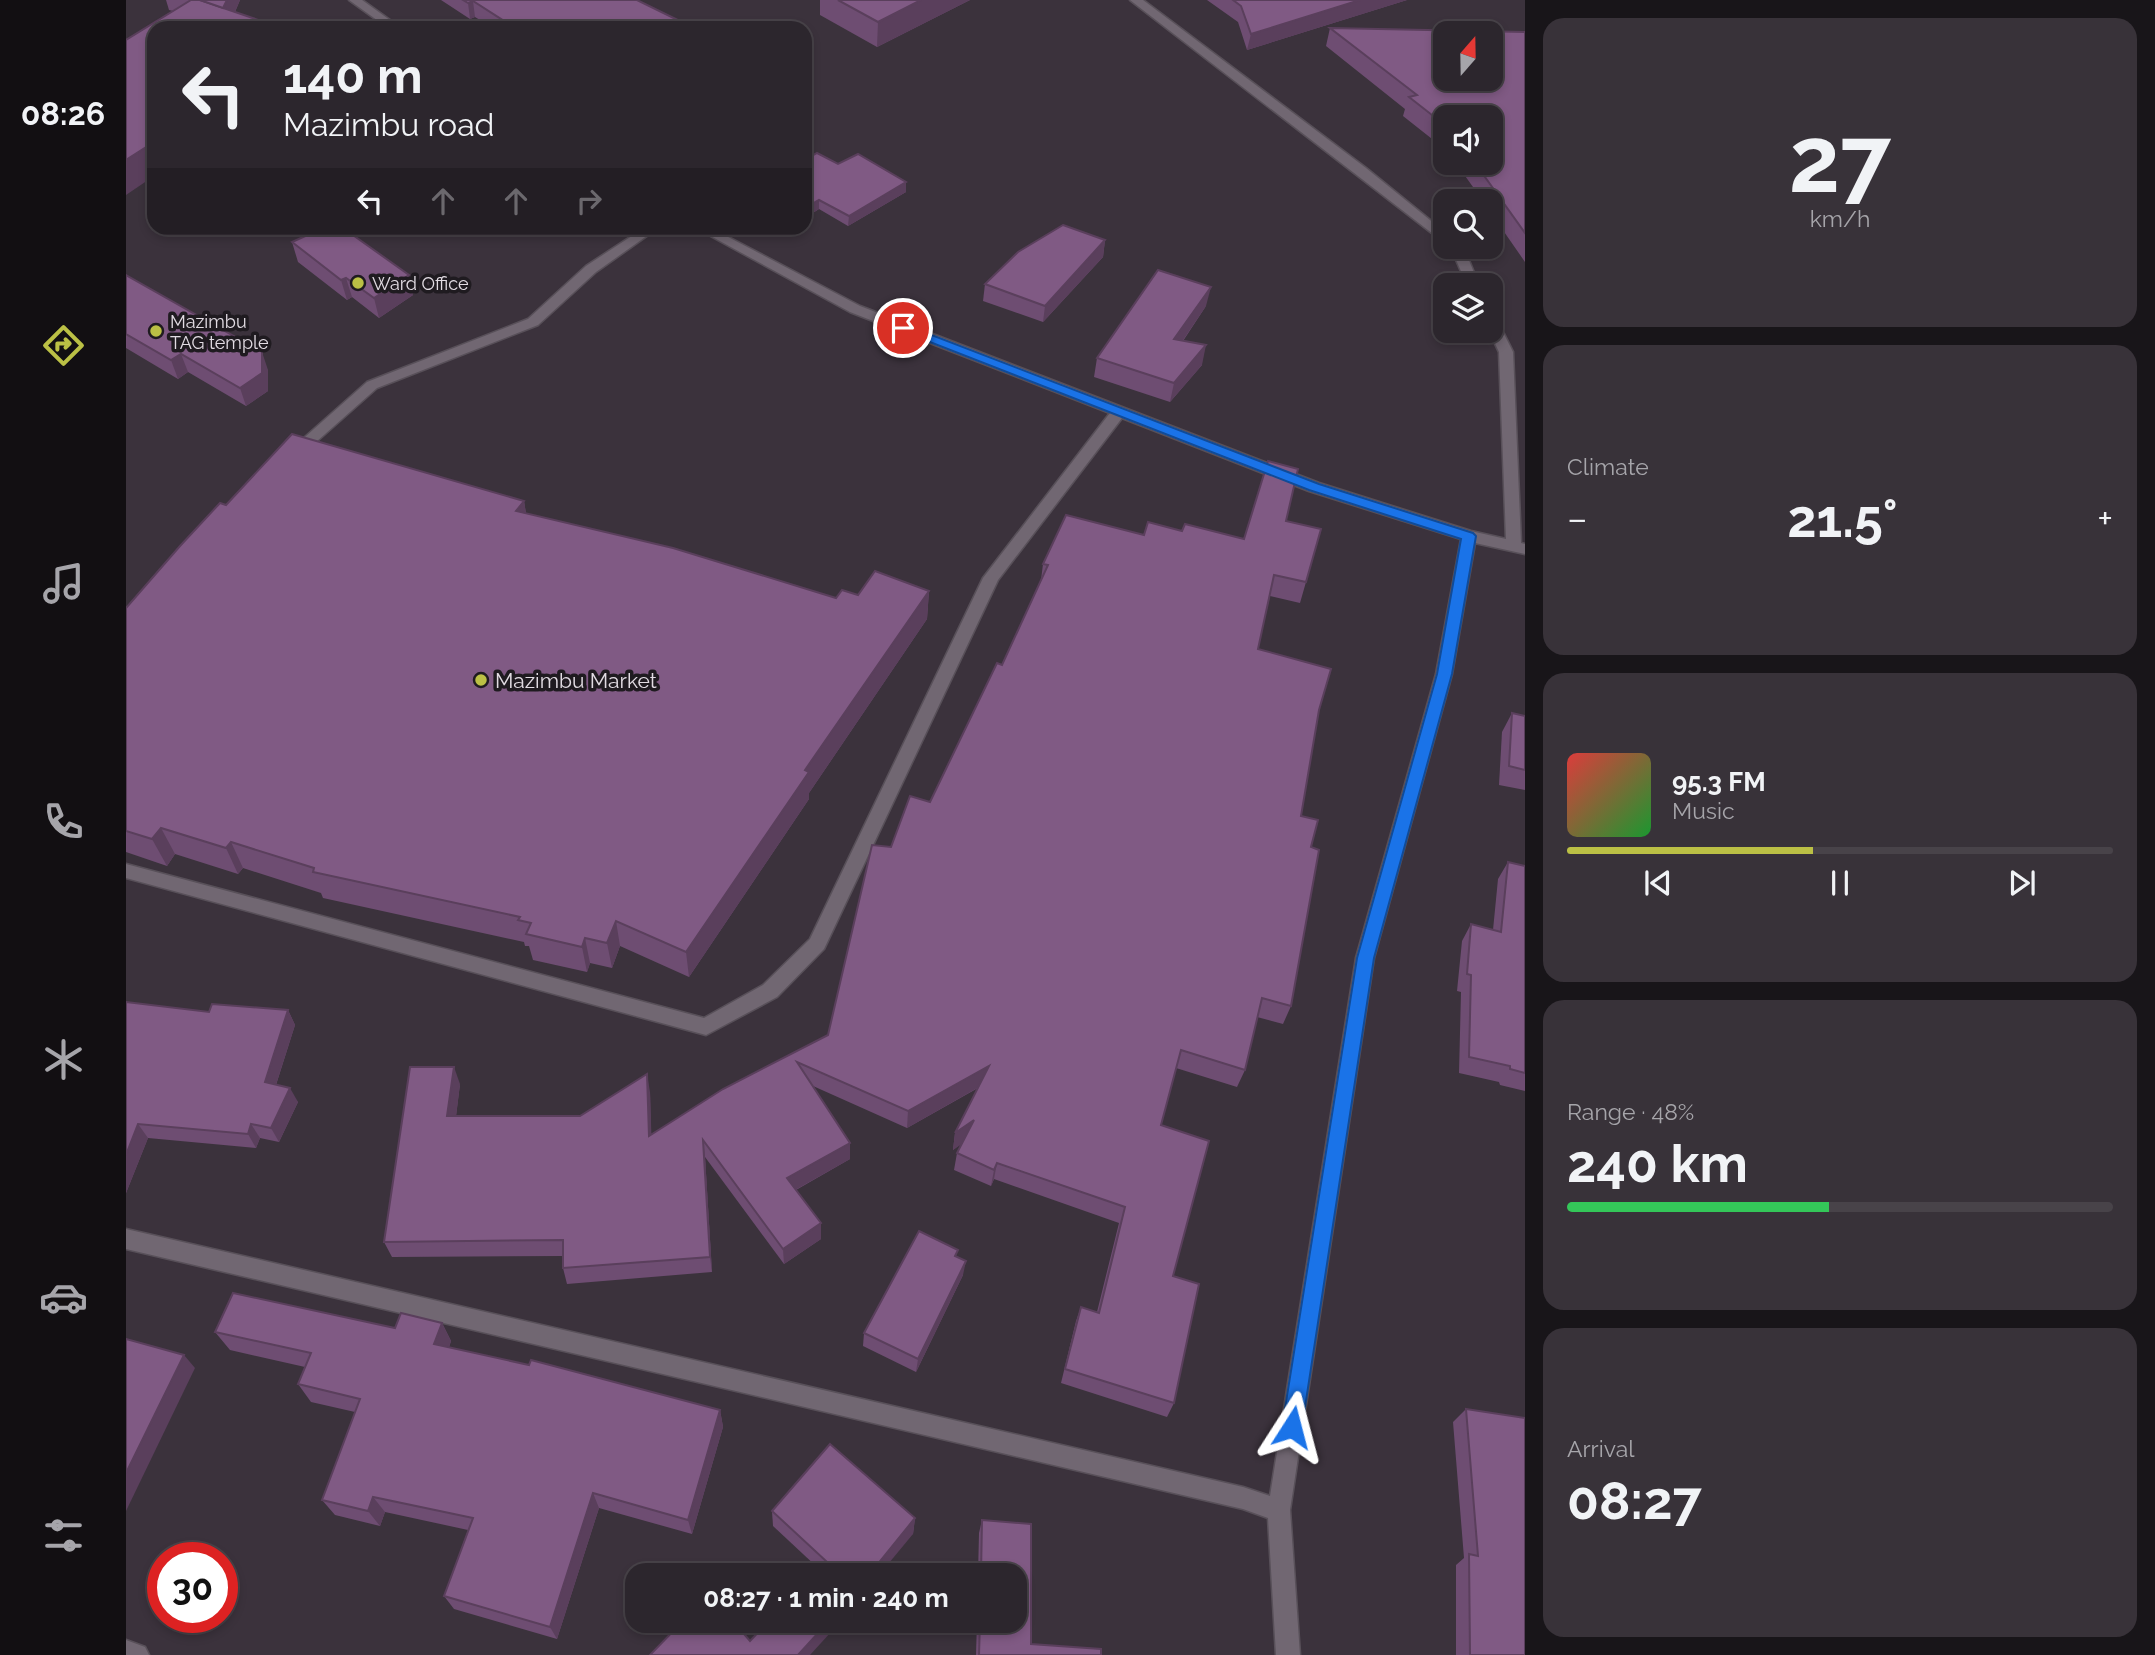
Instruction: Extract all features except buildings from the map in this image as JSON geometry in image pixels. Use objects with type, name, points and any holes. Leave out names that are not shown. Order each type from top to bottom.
[{"type":"street","points":[[1136,0],[1362,171],[1433,229]]},
{"type":"street","points":[[359,1],[386,21]]},
{"type":"street","points":[[286,462],[372,385],[533,322],[591,269],[642,235]]},
{"type":"street","points":[[715,235],[855,309],[1314,487],[1469,536],[1520,548],[1506,352],[1502,343]]},
{"type":"street","points":[[126,872],[706,1027],[770,991],[817,944],[991,578],[1119,411]]},
{"type":"street","points":[[1288,1655],[1279,1510],[1365,958],[1444,674],[1469,536]]},
{"type":"street","points":[[126,1239],[1243,1498],[1279,1510]]},
{"type":"street","points":[[126,1652],[137,1655]]},
{"type":"place","name":"Ward Office","points":[[358,283]]},
{"type":"place","name":"Mazimbu TAG temple","points":[[156,331]]},
{"type":"place","name":"Mazimbu Market","points":[[481,680]]},
{"type":"route","points":[[903,328],[1314,487],[1469,536],[1444,674],[1365,958],[1292,1427]]}]
